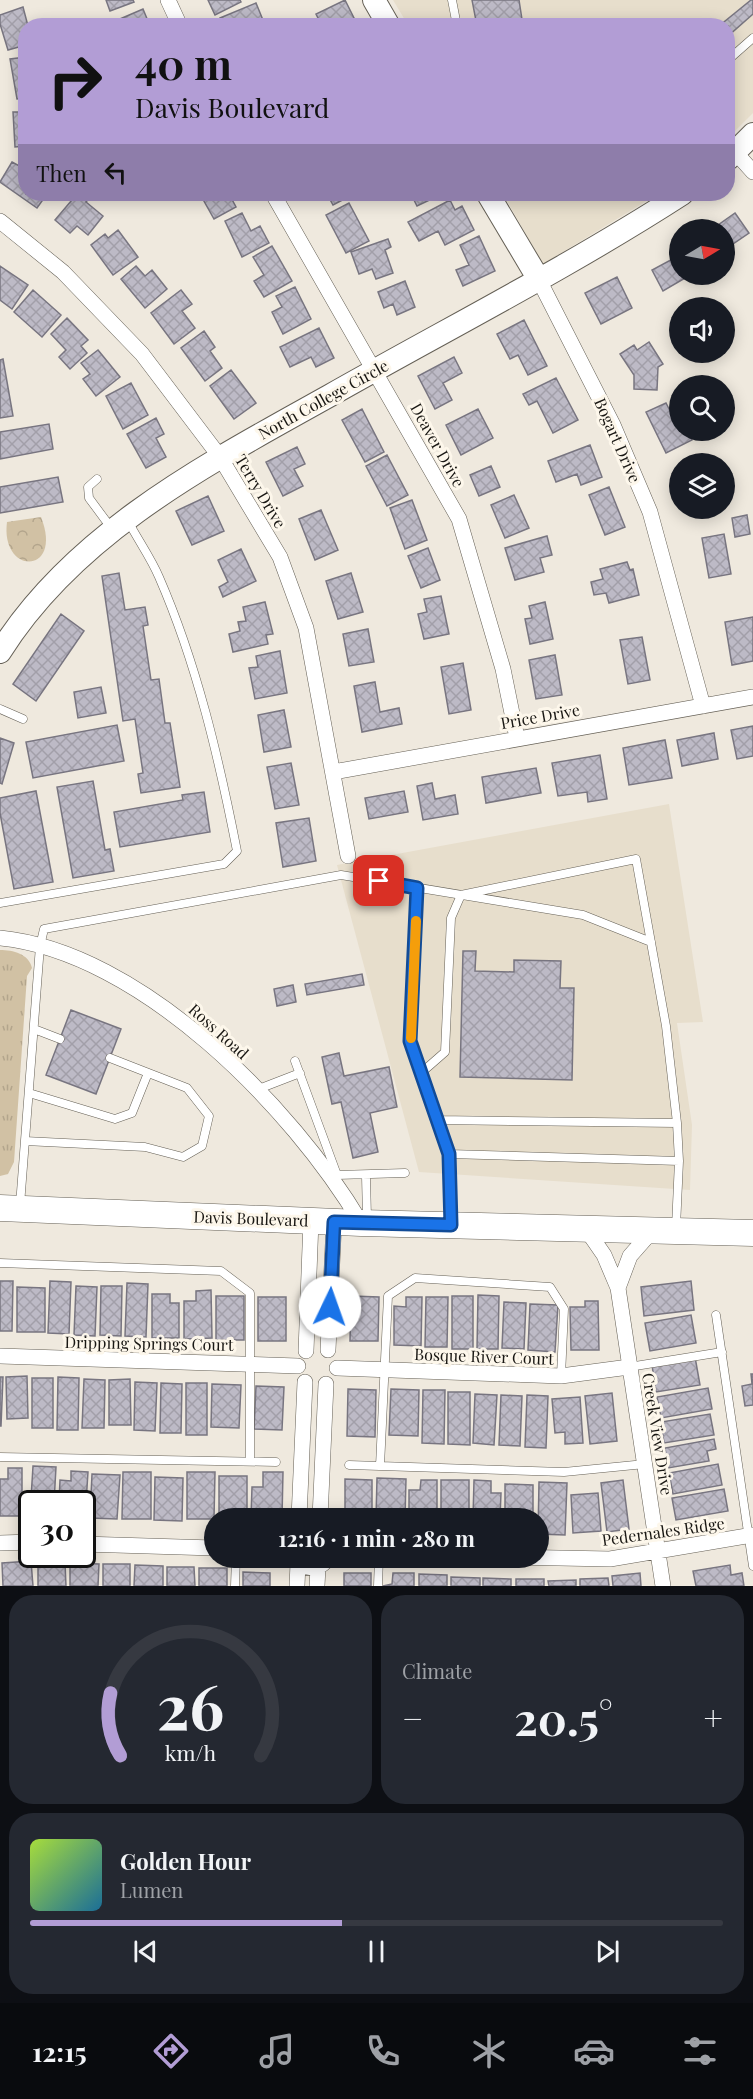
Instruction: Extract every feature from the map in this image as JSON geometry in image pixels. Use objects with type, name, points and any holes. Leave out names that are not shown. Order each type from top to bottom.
[{"type":"main road","name":"Davis Boulevard","points":[[10,1209],[364,1223],[753,1233]]},
{"type":"street","points":[[168,0],[176,18]]},
{"type":"street","points":[[374,0],[384,18]]},
{"type":"street","points":[[735,148],[753,135]]},
{"type":"street","points":[[735,156],[753,172]]},
{"type":"street","name":"Deaver Drive","points":[[277,201],[459,519],[503,669],[517,738]]},
{"type":"street","name":"Bogart Drive","points":[[492,201],[538,278],[613,425],[650,512],[703,706]]},
{"type":"street","name":"North College Circle","points":[[0,652],[28,613],[58,579],[120,525],[220,457],[670,201]]},
{"type":"street","name":"Terry Drive","points":[[0,220],[63,272],[142,354],[220,457],[287,574],[306,628],[348,856]]},
{"type":"street","name":"Price Drive","points":[[333,772],[753,697]]},
{"type":"street","name":"Ross Road","points":[[0,938],[21,940],[40,946],[123,980],[196,1030],[286,1121],[364,1223]]},
{"type":"street","points":[[322,1221],[328,1350]]},
{"type":"street","points":[[306,1351],[322,1221]]},
{"type":"street","name":"Creek View Drive","points":[[586,1229],[604,1255],[618,1288],[663,1586]]},
{"type":"street","name":"Creek View Drive","points":[[618,1288],[630,1256],[664,1231]]},
{"type":"street","points":[[299,1508],[304,1382],[298,1366],[300,1357],[306,1351],[314,1347],[328,1350],[334,1356],[337,1368],[334,1378],[326,1384],[315,1386],[304,1382]]},
{"type":"street","name":"Dripping Springs Court","points":[[0,1356],[298,1366]]},
{"type":"street","name":"Bosque River Court","points":[[337,1368],[561,1376],[629,1367]]},
{"type":"street","points":[[321,1508],[326,1384]]},
{"type":"street","name":"Pedernales Ridge","points":[[549,1558],[610,1559],[750,1536]]},
{"type":"street","points":[[0,1543],[18,1542]]},
{"type":"street","points":[[96,1544],[204,1548]]},
{"type":"street","points":[[296,1568],[297,1586]]},
{"type":"street","points":[[317,1586],[322,1568]]},
{"type":"lane","points":[[452,0],[455,18]]},
{"type":"lane","points":[[735,54],[753,38]]},
{"type":"lane","points":[[0,903],[224,864],[237,851],[206,719],[179,625],[158,575],[120,525],[89,498],[88,487],[97,479]]},
{"type":"lane","points":[[0,709],[23,719]]},
{"type":"lane","points":[[461,895],[636,859],[666,1026],[677,1123],[679,1161],[664,1231]]},
{"type":"lane","points":[[10,1209],[25,1141],[40,946],[44,929],[341,875],[583,915],[651,942]]},
{"type":"lane","points":[[417,888],[410,1041],[449,1154],[451,1225]]},
{"type":"lane","points":[[421,1073],[445,1052],[451,918],[461,895]]},
{"type":"lane","points":[[34,1029],[60,1039]]},
{"type":"lane","points":[[25,1141],[144,1147],[183,1157],[202,1146],[209,1116],[188,1088],[110,1058]]},
{"type":"lane","points":[[295,1061],[337,1175],[366,1176],[405,1173]]},
{"type":"lane","points":[[29,1093],[115,1119],[132,1113],[148,1073]]},
{"type":"lane","points":[[256,1090],[300,1073]]},
{"type":"lane","points":[[437,1120],[677,1123]]},
{"type":"lane","points":[[307,1149],[325,1143]]},
{"type":"lane","points":[[449,1154],[679,1161]]},
{"type":"lane","points":[[364,1223],[366,1176]]},
{"type":"lane","points":[[0,1263],[221,1271],[250,1293],[248,1364],[250,1461]]},
{"type":"lane","points":[[380,1466],[388,1296],[415,1278],[550,1287],[564,1309],[561,1376]]},
{"type":"lane","points":[[716,1315],[753,1566]]},
{"type":"lane","points":[[629,1367],[722,1352]]},
{"type":"lane","points":[[0,1457],[276,1462]]},
{"type":"lane","points":[[349,1465],[564,1472],[645,1464]]},
{"type":"lane","points":[[235,1586],[236,1568]]},
{"type":"lane","points":[[378,1586],[379,1568]]},
{"type":"shaded area","points":[[393,0],[753,0],[753,113],[735,131],[735,18],[404,18]]},
{"type":"shaded area","points":[[507,201],[646,201],[543,264]]},
{"type":"shaded area","points":[[669,804],[703,1022],[677,1023],[692,1125],[690,1190],[419,1172],[337,865]]},
{"type":"green space","points":[[41,517],[46,536],[44,550],[39,558],[30,562],[21,559],[13,552],[7,540],[7,522]]},
{"type":"green space","points":[[0,950],[24,956],[32,968],[27,976],[14,1162],[8,1174],[0,1176]]},
{"type":"building","points":[[106,0],[133,0],[134,2],[110,11]]},
{"type":"building","points":[[208,0],[240,0],[241,2],[215,15]]},
{"type":"building","points":[[345,0],[354,18],[318,18],[316,14]]},
{"type":"building","points":[[472,0],[519,0],[522,18],[475,18]]},
{"type":"building","points":[[753,0],[753,14],[735,30],[735,18],[729,18]]},
{"type":"building","points":[[256,3],[262,18],[220,18]]},
{"type":"building","points":[[23,7],[26,18],[18,18],[18,47],[8,50],[0,24],[0,15]]},
{"type":"building","points":[[143,9],[147,18],[122,18]]},
{"type":"building","points":[[18,58],[18,99],[17,99],[10,59]]},
{"type":"building","points":[[13,112],[18,112],[18,147],[15,147]]},
{"type":"building","points":[[12,162],[18,165],[18,195],[0,182]]},
{"type":"building","points":[[27,201],[42,201],[37,208]]},
{"type":"building","points":[[71,201],[87,201],[103,216],[88,235],[77,226],[70,233],[55,220]]},
{"type":"building","points":[[204,201],[233,201],[236,207],[214,219]]},
{"type":"building","points":[[414,201],[427,201],[417,206]]},
{"type":"building","points":[[450,201],[455,210],[462,206],[474,230],[445,245],[438,231],[419,241],[408,222]]},
{"type":"building","points":[[349,203],[369,241],[346,253],[326,215]]},
{"type":"building","points":[[242,213],[251,231],[260,226],[269,243],[242,257],[225,221]]},
{"type":"building","points":[[735,213],[749,233],[735,243],[735,219],[727,219]]},
{"type":"building","points":[[118,230],[138,257],[113,275],[91,245],[105,234],[108,238]]},
{"type":"building","points":[[479,236],[495,271],[463,286],[456,270],[469,265],[460,245]]},
{"type":"building","points":[[388,239],[391,247],[385,250],[393,273],[376,279],[372,269],[359,274],[351,252]]},
{"type":"building","points":[[272,246],[292,281],[264,297],[254,281],[264,275],[253,257]]},
{"type":"building","points":[[669,261],[669,285],[673,285],[663,291],[652,270]]},
{"type":"building","points":[[0,266],[28,285],[12,309],[0,300]]},
{"type":"building","points":[[136,266],[145,276],[152,270],[167,289],[145,308],[121,279]]},
{"type":"building","points":[[617,277],[632,308],[601,324],[585,293]]},
{"type":"building","points":[[405,281],[415,307],[397,315],[393,304],[384,308],[378,292]]},
{"type":"building","points":[[295,287],[311,319],[283,334],[272,312],[282,307],[276,296]]},
{"type":"building","points":[[33,290],[61,315],[42,337],[14,312]]},
{"type":"building","points":[[181,290],[192,304],[182,311],[195,328],[174,344],[151,313]]},
{"type":"building","points":[[67,318],[88,340],[81,346],[87,353],[70,369],[59,357],[66,350],[51,334]]},
{"type":"building","points":[[524,320],[547,366],[528,375],[518,355],[510,359],[497,334]]},
{"type":"building","points":[[319,328],[334,358],[316,367],[311,357],[290,367],[280,347]]},
{"type":"building","points":[[204,331],[215,347],[210,351],[222,368],[205,381],[181,348]]},
{"type":"building","points":[[649,342],[663,364],[658,367],[657,390],[634,389],[634,375],[620,354],[634,345],[637,350]]},
{"type":"building","points":[[98,350],[120,377],[96,396],[83,379],[90,374],[81,363]]},
{"type":"building","points":[[454,357],[462,373],[443,383],[452,400],[435,409],[418,376]]},
{"type":"building","points":[[3,359],[13,416],[0,418],[0,360]]},
{"type":"building","points":[[231,370],[256,403],[234,419],[210,386]]},
{"type":"building","points":[[556,378],[578,420],[553,433],[537,401],[529,405],[523,394]]},
{"type":"building","points":[[131,383],[148,415],[123,429],[106,396]]},
{"type":"building","points":[[666,403],[669,409],[669,441],[690,441],[666,453],[646,412]]},
{"type":"building","points":[[362,409],[384,452],[365,462],[342,420]]},
{"type":"building","points":[[478,409],[493,438],[461,455],[446,425]]},
{"type":"building","points":[[156,418],[164,434],[156,438],[166,457],[146,468],[127,434]]},
{"type":"building","points":[[49,424],[53,449],[0,459],[0,432]]},
{"type":"building","points":[[590,445],[602,477],[581,485],[577,474],[556,482],[548,461]]},
{"type":"building","points":[[297,447],[305,464],[294,469],[303,486],[283,496],[266,462]]},
{"type":"building","points":[[387,455],[408,495],[387,506],[366,466]]},
{"type":"building","points":[[491,466],[500,487],[479,496],[470,475]]},
{"type":"building","points":[[58,477],[63,502],[0,513],[0,487]]},
{"type":"building","points":[[609,487],[625,527],[605,535],[589,495]]},
{"type":"building","points":[[514,495],[529,528],[505,538],[491,505]]},
{"type":"building","points":[[208,496],[224,531],[192,545],[176,511]]},
{"type":"building","points":[[412,500],[427,540],[405,549],[390,508]]},
{"type":"building","points":[[321,510],[338,550],[315,560],[299,519]]},
{"type":"building","points":[[747,515],[750,534],[735,537],[732,519]]},
{"type":"building","points":[[724,534],[731,574],[709,578],[702,538]]},
{"type":"building","points":[[547,536],[552,555],[540,558],[544,572],[515,580],[505,548]]},
{"type":"building","points":[[428,548],[440,580],[421,588],[408,556]]},
{"type":"building","points":[[241,549],[256,581],[223,597],[219,587],[228,582],[218,560]]},
{"type":"building","points":[[627,562],[630,570],[633,569],[639,595],[609,603],[606,593],[594,595],[591,582],[603,579],[600,569]]},
{"type":"building","points":[[119,573],[125,610],[145,607],[148,625],[143,626],[151,680],[159,679],[165,723],[170,723],[180,787],[141,793],[138,774],[143,773],[135,719],[123,721],[102,576]]},
{"type":"building","points":[[351,573],[363,612],[338,619],[326,581]]},
{"type":"building","points":[[441,596],[449,634],[424,639],[418,614],[427,612],[424,599]]},
{"type":"building","points":[[265,602],[273,634],[266,635],[268,644],[233,652],[229,634],[240,631],[238,622],[246,621],[243,607]]},
{"type":"building","points":[[545,602],[553,639],[530,644],[525,619],[532,618],[529,606]]},
{"type":"building","points":[[61,614],[84,631],[36,701],[13,684]]},
{"type":"building","points":[[753,617],[753,661],[732,665],[725,622]]},
{"type":"building","points":[[368,629],[374,662],[349,666],[343,634]]},
{"type":"building","points":[[642,637],[650,680],[628,684],[620,640]]},
{"type":"building","points":[[280,651],[287,693],[255,699],[249,668],[258,667],[256,656]]},
{"type":"building","points":[[555,655],[562,695],[536,699],[529,660]]},
{"type":"building","points":[[463,663],[471,710],[449,714],[441,667]]},
{"type":"building","points":[[375,682],[380,712],[399,708],[402,724],[362,732],[354,686]]},
{"type":"building","points":[[101,687],[106,713],[78,718],[74,692]]},
{"type":"building","points":[[284,710],[291,747],[264,752],[258,715]]},
{"type":"building","points":[[117,725],[124,761],[33,778],[26,742]]},
{"type":"building","points":[[753,726],[753,756],[737,759],[731,730]]},
{"type":"building","points":[[714,733],[718,759],[682,766],[677,740]]},
{"type":"building","points":[[0,738],[14,743],[2,784],[0,783]]},
{"type":"building","points":[[665,740],[672,778],[629,785],[623,748]]},
{"type":"building","points":[[600,755],[607,799],[588,802],[587,792],[558,796],[552,763]]},
{"type":"building","points":[[291,763],[299,805],[275,809],[267,767]]},
{"type":"building","points":[[536,768],[541,793],[486,803],[482,777]]},
{"type":"building","points":[[93,781],[105,850],[110,849],[114,871],[73,878],[57,787]]},
{"type":"building","points":[[432,783],[435,799],[455,795],[458,814],[423,820],[417,786]]},
{"type":"building","points":[[36,791],[53,882],[14,889],[0,813],[0,798]]},
{"type":"building","points":[[404,791],[408,812],[369,819],[365,798]]},
{"type":"building","points":[[204,792],[210,832],[120,847],[114,812],[183,800],[182,795]]},
{"type":"building","points":[[309,818],[316,861],[283,867],[276,823]]},
{"type":"building","points":[[463,951],[476,951],[475,971],[514,972],[514,960],[561,961],[560,988],[574,988],[572,1080],[460,1077]]},
{"type":"building","points":[[362,974],[364,985],[307,995],[305,984]]},
{"type":"building","points":[[293,985],[296,1002],[277,1006],[274,989]]},
{"type":"building","points":[[71,1010],[121,1029],[96,1094],[46,1075]]},
{"type":"building","points":[[339,1053],[344,1076],[389,1067],[397,1107],[370,1113],[378,1152],[353,1158],[341,1102],[332,1104],[322,1057]]},
{"type":"building","points":[[0,1281],[13,1281],[12,1331],[0,1331]]},
{"type":"building","points":[[50,1281],[71,1282],[69,1334],[48,1333]]},
{"type":"building","points":[[691,1281],[694,1310],[644,1316],[641,1287]]},
{"type":"building","points":[[127,1283],[148,1284],[146,1337],[125,1336]]},
{"type":"building","points":[[76,1286],[97,1287],[95,1336],[74,1335]]},
{"type":"building","points":[[101,1286],[122,1286],[121,1336],[100,1335]]},
{"type":"building","points":[[17,1287],[45,1288],[45,1332],[17,1332]]},
{"type":"building","points":[[211,1290],[212,1338],[184,1339],[184,1301],[196,1301],[196,1291]]},
{"type":"building","points":[[152,1294],[170,1294],[170,1303],[179,1303],[179,1338],[152,1338]]},
{"type":"building","points":[[478,1295],[499,1296],[498,1349],[477,1349]]},
{"type":"building","points":[[216,1296],[244,1296],[244,1340],[216,1340]]},
{"type":"building","points":[[351,1296],[379,1297],[378,1341],[350,1341]]},
{"type":"building","points":[[452,1296],[473,1296],[473,1349],[452,1349]]},
{"type":"building","points":[[258,1297],[286,1297],[286,1341],[258,1341]]},
{"type":"building","points":[[406,1297],[422,1297],[421,1346],[394,1345],[394,1306],[406,1307]]},
{"type":"building","points":[[426,1297],[448,1297],[447,1347],[425,1347]]},
{"type":"building","points":[[585,1301],[598,1301],[599,1350],[571,1350],[570,1307],[585,1307]]},
{"type":"building","points":[[504,1302],[526,1303],[524,1349],[502,1348]]},
{"type":"building","points":[[530,1304],[558,1305],[555,1352],[528,1350]]},
{"type":"building","points":[[691,1315],[696,1343],[650,1351],[645,1323]]},
{"type":"building","points":[[695,1357],[700,1385],[656,1392],[652,1365]]},
{"type":"building","points":[[751,1374],[753,1374],[753,1405],[745,1406],[742,1386],[752,1384]]},
{"type":"building","points":[[27,1376],[28,1418],[7,1419],[6,1377]]},
{"type":"building","points":[[0,1377],[3,1377],[1,1426],[0,1426]]},
{"type":"building","points":[[58,1377],[79,1378],[78,1430],[57,1430]]},
{"type":"building","points":[[32,1378],[53,1378],[53,1428],[32,1428]]},
{"type":"building","points":[[84,1379],[105,1380],[104,1428],[82,1428]]},
{"type":"building","points":[[130,1379],[131,1425],[109,1425],[109,1380]]},
{"type":"building","points":[[135,1382],[157,1383],[155,1431],[134,1430]]},
{"type":"building","points":[[161,1383],[182,1384],[181,1433],[160,1433]]},
{"type":"building","points":[[186,1383],[207,1383],[207,1435],[186,1435]]},
{"type":"building","points":[[212,1384],[241,1385],[239,1428],[211,1427]]},
{"type":"building","points":[[256,1386],[284,1387],[282,1430],[254,1429]]},
{"type":"building","points":[[708,1388],[712,1409],[661,1418],[657,1397]]},
{"type":"building","points":[[348,1389],[376,1390],[375,1437],[347,1436]]},
{"type":"building","points":[[391,1389],[419,1390],[418,1436],[389,1435]]},
{"type":"building","points":[[423,1390],[445,1390],[444,1444],[422,1443]]},
{"type":"building","points":[[448,1392],[470,1392],[470,1445],[448,1444]]},
{"type":"building","points":[[612,1393],[617,1441],[590,1444],[585,1396]]},
{"type":"building","points":[[475,1394],[497,1395],[494,1445],[473,1443]]},
{"type":"building","points":[[501,1395],[522,1396],[520,1446],[499,1445]]},
{"type":"building","points":[[527,1395],[548,1396],[546,1448],[525,1447]]},
{"type":"building","points":[[580,1397],[583,1443],[565,1444],[565,1432],[555,1433],[552,1399]]},
{"type":"building","points":[[710,1414],[714,1435],[664,1443],[661,1422]]},
{"type":"building","points":[[714,1439],[716,1449],[707,1451],[709,1461],[668,1468],[665,1448]]},
{"type":"building","points":[[718,1464],[722,1485],[673,1494],[669,1473]]},
{"type":"building","points":[[33,1466],[56,1467],[55,1490],[32,1490]]},
{"type":"building","points":[[8,1468],[22,1468],[22,1490],[18,1490],[18,1516],[0,1516],[0,1479],[8,1479]]},
{"type":"building","points":[[71,1471],[88,1472],[87,1490],[60,1490],[60,1480],[71,1481]]},
{"type":"building","points":[[123,1472],[151,1472],[151,1519],[122,1519]]},
{"type":"building","points":[[187,1472],[215,1472],[214,1508],[204,1508],[204,1519],[187,1519]]},
{"type":"building","points":[[263,1472],[283,1472],[282,1508],[251,1508],[252,1487],[263,1487]]},
{"type":"building","points":[[92,1474],[120,1475],[117,1519],[96,1518],[96,1490],[91,1490]]},
{"type":"building","points":[[219,1476],[247,1476],[247,1508],[219,1508]]},
{"type":"building","points":[[155,1477],[183,1478],[182,1521],[154,1520]]},
{"type":"building","points":[[377,1478],[406,1479],[405,1508],[376,1508]]},
{"type":"building","points":[[345,1479],[372,1480],[372,1508],[345,1508]]},
{"type":"building","points":[[421,1480],[437,1480],[437,1508],[409,1508],[409,1490],[420,1490]]},
{"type":"building","points":[[441,1480],[469,1480],[469,1508],[441,1508]]},
{"type":"building","points":[[474,1480],[491,1481],[491,1493],[501,1493],[500,1508],[473,1508]]},
{"type":"building","points":[[623,1480],[629,1529],[607,1532],[601,1483]]},
{"type":"building","points":[[539,1482],[567,1483],[565,1535],[549,1534],[549,1508],[538,1508]]},
{"type":"building","points":[[505,1484],[533,1485],[533,1508],[505,1508]]},
{"type":"building","points":[[724,1489],[728,1511],[676,1520],[672,1498]]},
{"type":"building","points":[[598,1493],[601,1531],[573,1533],[571,1495]]},
{"type":"building","points":[[18,1562],[18,1568],[32,1568],[33,1586],[3,1586],[2,1563]]},
{"type":"building","points":[[96,1564],[99,1564],[98,1586],[70,1586],[70,1568],[96,1568]]},
{"type":"building","points":[[103,1564],[130,1564],[130,1586],[103,1586]]},
{"type":"building","points":[[135,1565],[163,1566],[163,1586],[134,1586]]},
{"type":"building","points":[[730,1565],[731,1575],[742,1573],[744,1586],[696,1586],[693,1571]]},
{"type":"building","points":[[167,1567],[194,1567],[195,1586],[167,1586]]},
{"type":"building","points":[[38,1568],[65,1568],[66,1586],[38,1586]]},
{"type":"building","points":[[199,1568],[227,1568],[227,1586],[199,1586]]},
{"type":"building","points":[[243,1572],[270,1573],[270,1586],[243,1586]]},
{"type":"building","points":[[344,1573],[371,1573],[371,1586],[344,1586]]},
{"type":"building","points":[[393,1573],[414,1573],[414,1586],[383,1586],[392,1584]]},
{"type":"building","points":[[640,1573],[641,1586],[613,1586],[612,1576]]},
{"type":"building","points":[[419,1574],[447,1575],[447,1586],[419,1586]]},
{"type":"building","points":[[451,1577],[480,1578],[480,1586],[451,1586]]},
{"type":"building","points":[[483,1578],[511,1579],[511,1586],[483,1586]]},
{"type":"building","points":[[608,1578],[609,1586],[580,1586],[580,1579]]},
{"type":"building","points":[[516,1579],[544,1579],[544,1586],[516,1586]]},
{"type":"building","points":[[576,1580],[576,1586],[549,1586],[548,1581]]},
{"type":"slow traffic","points":[[411,1038],[416,921]]},
{"type":"route","points":[[330,1307],[334,1222],[451,1225],[449,1154],[410,1041],[417,888],[379,881]]}]
